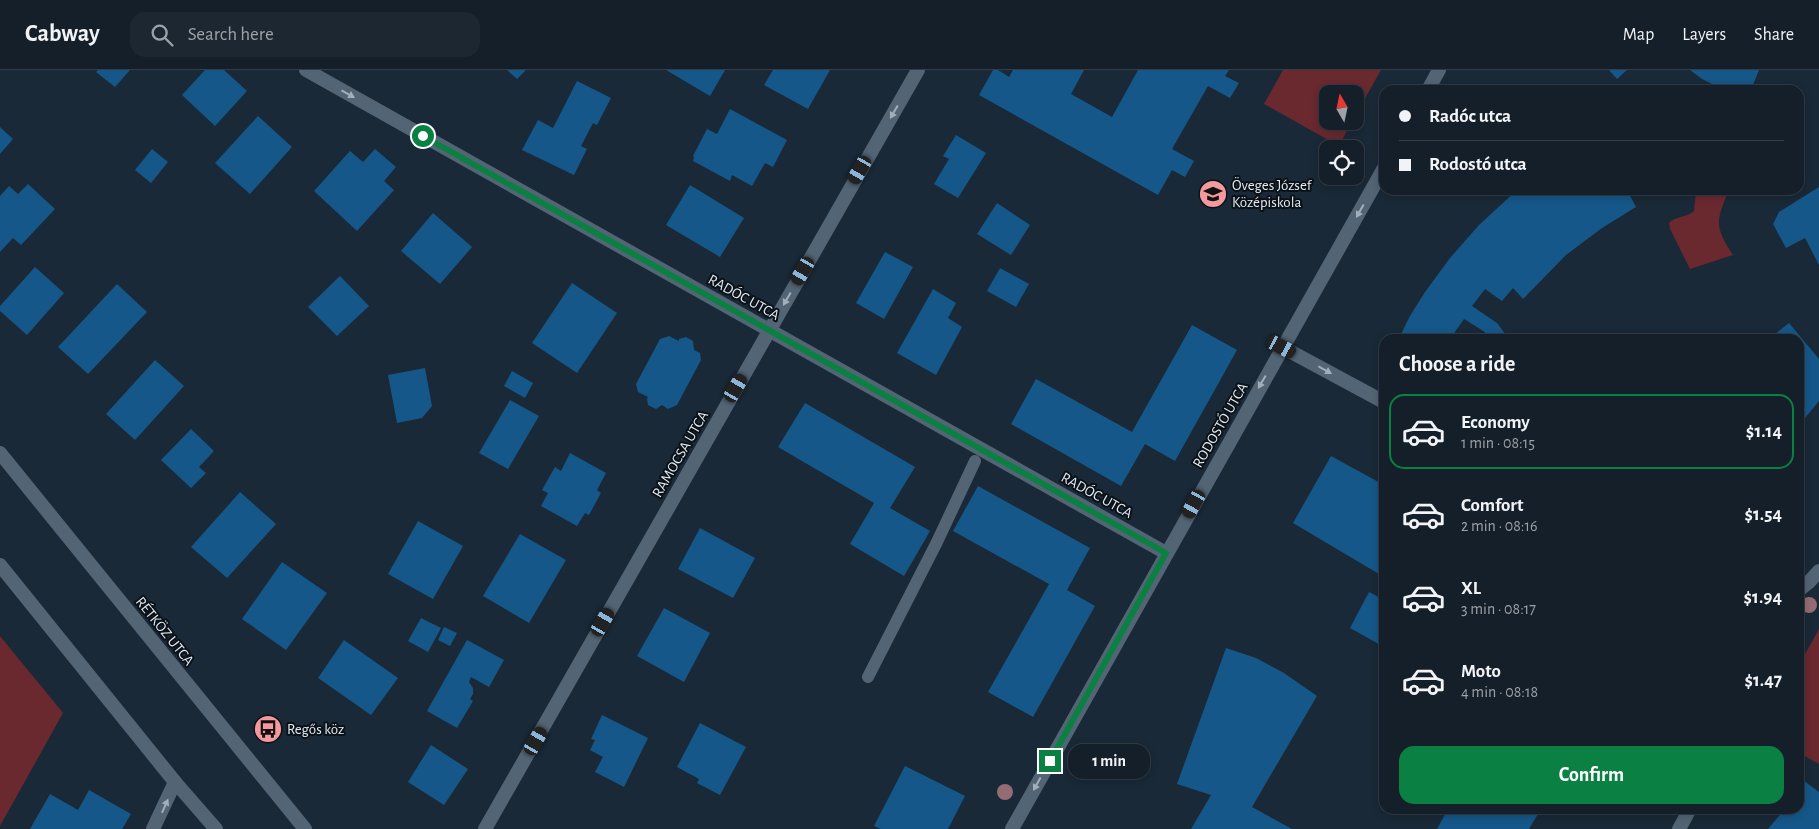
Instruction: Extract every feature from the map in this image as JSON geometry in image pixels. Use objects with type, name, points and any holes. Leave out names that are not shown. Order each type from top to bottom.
[{"type":"street","name":"RADÓC UTCA","points":[[306,70],[1166,553]]},
{"type":"street","name":"RAMOCSA UTCA","points":[[485,829],[918,70]]},
{"type":"street","points":[[1431,85],[1439,70]]},
{"type":"street","name":"RODOSTÓ UTCA","points":[[1012,829],[1379,177]]},
{"type":"street","points":[[1282,347],[1379,399]]},
{"type":"street","name":"RÉTKÖZ UTCA","points":[[0,453],[305,829]]},
{"type":"street","points":[[0,565],[175,782],[216,829]]},
{"type":"street","points":[[1804,586],[1819,571]]},
{"type":"street","points":[[153,829],[175,782]]},
{"type":"street","points":[[1679,829],[1687,814]]},
{"type":"lane","points":[[868,676],[937,542],[975,461]]},
{"type":"shaded area","points":[[1283,70],[1381,70],[1364,100],[1364,85],[1319,85],[1319,130],[1347,130],[1342,140],[1328,140],[1264,104]]},
{"type":"shaded area","points":[[1696,195],[1727,195],[1721,209],[1719,223],[1723,237],[1733,255],[1690,269],[1670,229],[1669,223],[1694,211]]},
{"type":"shaded area","points":[[1819,629],[1819,764],[1804,756],[1804,656]]},
{"type":"shaded area","points":[[0,636],[63,713],[0,826]]},
{"type":"building","points":[[98,70],[130,70],[115,87],[96,72]]},
{"type":"building","points":[[205,70],[224,70],[247,91],[215,126],[182,95]]},
{"type":"building","points":[[507,70],[526,70],[517,79]]},
{"type":"building","points":[[666,70],[725,70],[710,96]]},
{"type":"building","points":[[773,70],[830,70],[808,109],[764,85]]},
{"type":"building","points":[[993,70],[998,70],[1009,77],[1013,70],[1084,70],[1071,94],[1112,117],[1138,70],[1229,70],[1225,76],[1239,83],[1230,98],[1208,86],[1172,149],[1194,161],[1185,177],[1172,170],[1158,195],[979,95]]},
{"type":"building","points":[[1609,70],[1627,70],[1617,79]]},
{"type":"building","points":[[1690,70],[1759,70],[1753,85],[1714,85]]},
{"type":"building","points":[[577,81],[611,98],[597,125],[593,123],[581,146],[587,149],[574,175],[522,150],[538,120],[553,128]]},
{"type":"building","points":[[730,109],[787,140],[773,167],[765,163],[752,186],[732,175],[730,181],[693,161],[693,156],[707,129],[717,134]]},
{"type":"building","points":[[258,116],[292,147],[250,194],[215,163]]},
{"type":"building","points":[[0,127],[13,139],[0,154]]},
{"type":"building","points":[[956,135],[986,153],[958,198],[934,184],[949,159],[943,156]]},
{"type":"building","points":[[152,149],[168,162],[151,183],[135,170]]},
{"type":"building","points":[[375,149],[396,167],[384,181],[394,190],[357,231],[314,191],[350,151],[363,162]]},
{"type":"building","points":[[28,184],[55,209],[21,245],[13,238],[0,252],[0,196],[9,186],[18,194]]},
{"type":"building","points":[[690,185],[744,218],[720,257],[666,225]]},
{"type":"building","points":[[1819,187],[1819,265],[1805,238],[1786,248],[1773,224],[1779,212]]},
{"type":"building","points":[[1512,195],[1630,195],[1636,207],[1602,228],[1566,255],[1523,299],[1513,288],[1502,301],[1485,289],[1472,306],[1497,323],[1505,334],[1484,334],[1485,332],[1464,319],[1454,334],[1401,334],[1425,292],[1450,258],[1479,225]]},
{"type":"building","points":[[997,203],[1030,225],[1011,255],[977,234]]},
{"type":"building","points":[[433,213],[472,247],[440,284],[401,251]]},
{"type":"building","points":[[885,252],[913,267],[884,319],[856,303]]},
{"type":"building","points":[[35,267],[64,293],[27,335],[0,311],[0,306]]},
{"type":"building","points":[[1000,268],[1029,284],[1016,307],[987,291]]},
{"type":"building","points":[[340,276],[369,306],[337,336],[308,307]]},
{"type":"building","points":[[572,283],[617,313],[577,373],[532,343]]},
{"type":"building","points":[[117,284],[147,312],[88,374],[58,347]]},
{"type":"building","points":[[933,289],[956,303],[948,318],[962,327],[936,375],[897,353]]},
{"type":"building","points":[[1789,323],[1798,334],[1775,334]]},
{"type":"building","points":[[1192,325],[1237,350],[1175,461],[1145,444],[1121,486],[1011,424],[1036,379],[1132,432]]},
{"type":"building","points":[[669,336],[679,341],[679,339],[686,337],[693,341],[694,350],[700,353],[701,360],[677,405],[668,409],[662,405],[656,409],[648,405],[648,397],[638,392],[636,384],[660,339]]},
{"type":"building","points":[[1804,341],[1819,359],[1819,401],[1804,419]]},
{"type":"building","points":[[155,360],[184,386],[135,440],[106,414]]},
{"type":"building","points":[[425,368],[432,406],[422,418],[397,423],[388,375]]},
{"type":"building","points":[[512,371],[533,383],[525,398],[504,386]]},
{"type":"building","points":[[510,400],[539,416],[508,469],[479,453]]},
{"type":"building","points":[[805,403],[915,467],[890,508],[930,531],[904,576],[850,544],[874,503],[778,447]]},
{"type":"building","points":[[191,429],[214,451],[199,467],[206,473],[191,488],[161,460]]},
{"type":"building","points":[[570,453],[606,473],[597,490],[601,493],[589,515],[585,513],[577,526],[541,506],[548,493],[542,490],[555,467],[561,471]]},
{"type":"building","points":[[1331,456],[1379,482],[1379,574],[1293,523]]},
{"type":"building","points":[[978,486],[1090,548],[1067,590],[1095,606],[1033,717],[988,692],[1049,584],[953,531]]},
{"type":"building","points":[[240,492],[276,524],[227,578],[191,547]]},
{"type":"building","points":[[418,521],[463,546],[433,599],[388,574]]},
{"type":"building","points":[[700,528],[755,558],[733,598],[678,569]]},
{"type":"building","points":[[520,534],[566,560],[529,623],[483,596]]},
{"type":"building","points":[[282,562],[327,593],[286,650],[242,619]]},
{"type":"building","points":[[1369,592],[1379,597],[1379,644],[1350,628]]},
{"type":"building","points":[[664,608],[710,633],[684,682],[637,656]]},
{"type":"building","points":[[421,618],[441,628],[428,652],[408,641]]},
{"type":"building","points":[[444,627],[457,633],[450,646],[438,640]]},
{"type":"building","points":[[344,640],[398,678],[371,715],[318,678]]},
{"type":"building","points":[[467,640],[504,660],[489,687],[471,677],[469,682],[473,688],[473,694],[470,699],[473,701],[457,728],[427,711]]},
{"type":"building","points":[[1226,648],[1256,658],[1284,673],[1317,696],[1252,807],[1292,829],[1191,829],[1211,795],[1177,784]]},
{"type":"building","points":[[602,715],[648,738],[624,787],[595,772],[603,757],[590,750],[595,740],[591,739]]},
{"type":"building","points":[[700,723],[746,747],[720,795],[697,783],[699,779],[677,767]]},
{"type":"building","points":[[431,745],[468,769],[444,805],[408,782]]},
{"type":"building","points":[[905,766],[965,796],[948,829],[881,829],[874,826]]},
{"type":"building","points":[[1804,781],[1819,792],[1819,829],[1768,829],[1781,814],[1804,814]]},
{"type":"building","points":[[89,790],[131,814],[122,829],[30,829],[50,794],[78,810]]},
{"type":"building","points":[[1445,814],[1538,814],[1529,829],[1437,829]]},
{"type":"place","name":"Öveges József Középiskola","points":[[1213,194]]},
{"type":"place","name":"Regős köz","points":[[268,729]]},
{"type":"route","points":[[423,136],[1166,553],[1050,761]]}]
